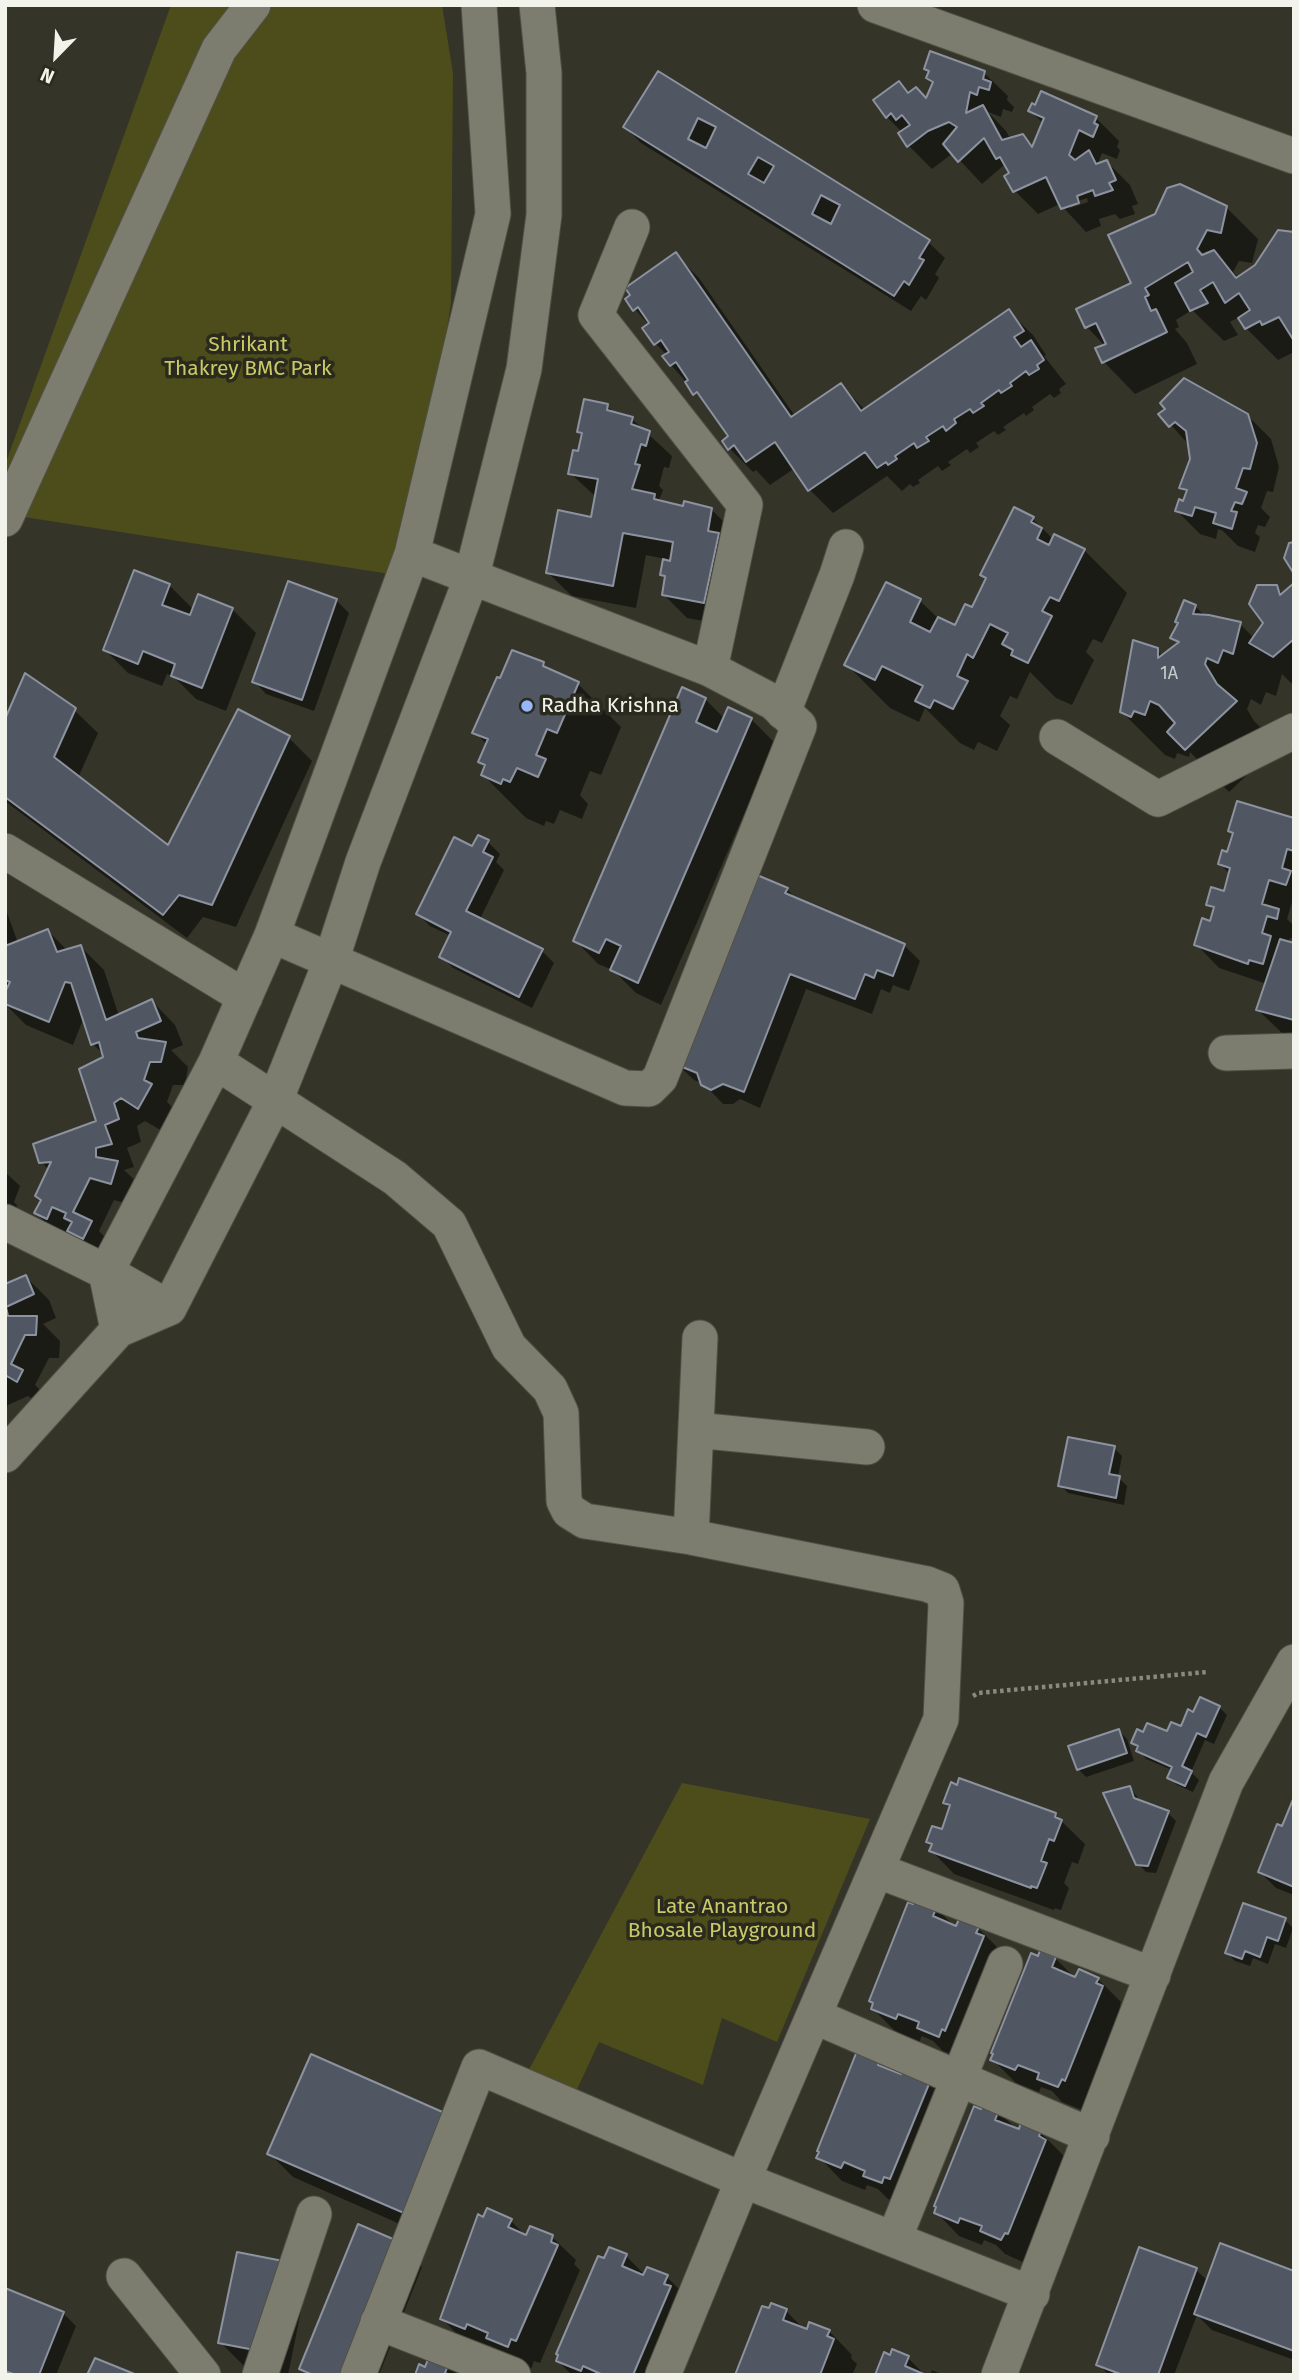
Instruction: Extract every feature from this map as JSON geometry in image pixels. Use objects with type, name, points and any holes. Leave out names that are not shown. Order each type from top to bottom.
[{"type":"street","points":[[5,519],[219,49],[253,5]]},
{"type":"street","points":[[118,1330],[106,1272],[216,1062],[272,935],[412,554],[493,214],[479,5]]},
{"type":"street","points":[[5,1455],[118,1330],[169,1308],[275,1101],[331,961],[363,862],[471,579],[524,369],[544,215],[544,73],[537,5]]},
{"type":"street","points":[[875,5],[1294,156]]},
{"type":"street","points":[[493,214],[544,215]]},
{"type":"street","points":[[632,227],[596,315],[745,505],[710,669]]},
{"type":"street","points":[[783,712],[846,547]]},
{"type":"street","points":[[272,935],[625,1088],[649,1089],[660,1078],[799,726],[773,702],[710,669],[412,554]]},
{"type":"street","points":[[1056,737],[1158,799],[1294,731]]},
{"type":"street","points":[[5,851],[245,998]]},
{"type":"street","points":[[1226,1053],[1294,1051]]},
{"type":"street","points":[[216,1062],[395,1178],[449,1224],[509,1347],[550,1389],[561,1413],[564,1501],[569,1511],[585,1521],[691,1537],[927,1584],[942,1590],[946,1603],[942,1719],[743,2180],[663,2375]]},
{"type":"street","points":[[5,1222],[106,1272],[169,1308]]},
{"type":"street","points":[[691,1537],[700,1338]]},
{"type":"street","points":[[696,1430],[867,1447]]},
{"type":"street","points":[[999,2375],[1226,1782],[1294,1662]]},
{"type":"street","points":[[876,1870],[1153,1975]]},
{"type":"street","points":[[894,2239],[1005,1964]]},
{"type":"street","points":[[814,2015],[1092,2136]]},
{"type":"street","points":[[358,2375],[479,2067],[743,2180],[1032,2294]]},
{"type":"street","points":[[260,2375],[314,2214]]},
{"type":"street","points":[[124,2276],[203,2375]]},
{"type":"street","points":[[378,2322],[513,2375]]},
{"type":"path","points":[[942,1719],[978,1693],[1207,1672]]},
{"type":"green space","name":"Shrikant Thakrey BMC Park","points":[[171,5],[442,5],[453,73],[451,302],[428,463],[390,574],[5,514],[5,465]]},
{"type":"green space","name":"Late Anantrao Bhosale Playground","points":[[682,1783],[870,1819],[777,2042],[722,2018],[703,2085],[599,2042],[573,2098],[524,2079]]},
{"type":"building","points":[[930,51],[985,71],[983,79],[991,82],[989,90],[979,87],[977,95],[970,92],[966,113],[983,105],[1002,140],[1023,134],[1032,147],[1044,118],[1028,111],[1032,103],[1035,105],[1041,91],[1097,116],[1094,123],[1098,125],[1093,137],[1079,130],[1069,155],[1075,160],[1089,150],[1096,164],[1107,160],[1116,180],[1109,183],[1113,190],[1095,196],[1093,190],[1077,196],[1079,203],[1061,209],[1046,177],[1013,192],[1004,176],[1009,173],[1000,157],[996,159],[984,138],[958,162],[943,144],[957,127],[949,122],[928,131],[907,147],[898,133],[910,125],[902,115],[896,120],[891,113],[886,118],[873,100],[899,81],[908,93],[916,87],[926,98],[933,82],[926,78],[929,71],[924,69]]},
{"type":"building","points":[[658,71],[930,240],[919,258],[924,260],[909,285],[904,281],[894,296],[623,127]],"holes":[[[698,118],[716,127],[706,148],[688,139]],[[758,157],[774,166],[764,183],[748,174]],[[821,195],[840,205],[831,224],[812,214]]]},
{"type":"building","points":[[1180,184],[1227,206],[1221,233],[1207,230],[1197,249],[1202,255],[1214,250],[1236,278],[1255,265],[1278,230],[1294,232],[1294,341],[1279,317],[1262,325],[1260,321],[1245,329],[1238,318],[1250,310],[1239,293],[1225,303],[1213,282],[1200,290],[1208,303],[1190,311],[1175,283],[1193,272],[1188,262],[1145,288],[1149,295],[1145,297],[1151,311],[1156,309],[1167,332],[1102,363],[1095,348],[1106,344],[1096,323],[1085,328],[1076,309],[1131,283],[1108,235],[1155,214],[1167,188]]},
{"type":"building","points":[[676,252],[791,417],[841,383],[861,411],[1009,309],[1024,331],[1014,337],[1021,347],[1031,340],[1044,360],[1037,365],[1039,369],[1029,375],[1026,371],[1010,383],[1012,386],[1001,393],[999,390],[981,403],[984,406],[973,413],[970,409],[954,419],[956,423],[946,431],[943,426],[926,437],[929,441],[917,448],[914,443],[895,456],[897,459],[888,465],[886,462],[877,468],[865,452],[808,491],[775,442],[746,462],[734,445],[728,450],[722,441],[728,436],[697,392],[693,395],[685,382],[688,380],[676,362],[670,366],[662,356],[669,352],[661,340],[654,345],[642,328],[649,323],[638,307],[633,311],[625,299],[630,295],[625,288]]},
{"type":"building","points":[[1184,378],[1248,414],[1257,443],[1250,469],[1243,468],[1236,488],[1247,492],[1242,504],[1235,502],[1231,511],[1237,512],[1232,529],[1213,523],[1216,513],[1195,507],[1192,516],[1175,511],[1179,499],[1183,501],[1187,490],[1179,488],[1190,459],[1186,431],[1175,422],[1169,427],[1158,414],[1165,409],[1160,403]]},
{"type":"building","points":[[584,399],[608,404],[607,410],[633,417],[631,424],[650,431],[646,446],[641,444],[635,464],[640,465],[632,489],[655,494],[654,499],[683,506],[684,501],[712,508],[708,531],[719,533],[704,603],[662,595],[665,576],[660,575],[663,559],[670,561],[673,542],[623,533],[613,586],[546,573],[558,510],[591,517],[598,479],[568,474],[573,450],[578,451],[582,433],[577,432]]},
{"type":"building","points":[[1014,507],[1034,517],[1031,522],[1042,528],[1037,539],[1049,545],[1054,534],[1085,549],[1059,601],[1050,597],[1042,611],[1052,616],[1028,663],[1011,655],[1013,650],[1002,644],[1008,633],[990,624],[973,658],[967,654],[957,676],[968,681],[953,709],[934,700],[930,708],[915,701],[923,686],[882,666],[875,680],[844,665],[886,582],[921,599],[910,622],[930,632],[938,617],[955,625],[965,604],[972,607],[986,578],[980,575]]},
{"type":"building","points":[[1294,542],[1294,574],[1284,558],[1289,543]]},
{"type":"building","points":[[134,570],[170,584],[162,605],[190,615],[198,594],[233,608],[202,688],[171,676],[175,664],[143,651],[138,664],[103,650]]},
{"type":"building","points":[[288,581],[337,599],[302,700],[252,682]]},
{"type":"building","points":[[1294,583],[1294,639],[1273,657],[1249,643],[1263,623],[1249,604],[1257,585],[1277,585],[1280,595]]},
{"type":"building","points":[[1184,600],[1196,605],[1193,614],[1241,622],[1233,654],[1223,650],[1218,663],[1207,658],[1205,664],[1217,684],[1237,701],[1185,750],[1167,732],[1175,723],[1159,705],[1150,701],[1145,715],[1134,711],[1131,717],[1120,712],[1133,640],[1158,648],[1158,658],[1179,642],[1170,638],[1178,623],[1175,622]]},
{"type":"building","name":"Radha Krishna","points":[[512,650],[544,662],[543,666],[579,682],[557,733],[547,729],[536,755],[546,759],[538,777],[517,768],[510,782],[503,779],[501,784],[481,775],[485,765],[478,762],[488,739],[472,733]]},
{"type":"building","points":[[25,673],[76,708],[54,757],[168,845],[238,709],[290,736],[212,905],[179,895],[163,915],[5,797],[5,719]]},
{"type":"building","points":[[682,687],[706,698],[696,722],[717,732],[728,707],[752,718],[638,983],[610,970],[621,946],[606,939],[599,953],[573,941]]},
{"type":"building","points":[[1237,801],[1294,818],[1294,851],[1287,849],[1282,868],[1291,871],[1286,885],[1269,880],[1262,904],[1279,909],[1277,919],[1267,916],[1262,933],[1271,936],[1263,964],[1249,960],[1248,964],[1194,945],[1202,918],[1210,921],[1214,907],[1206,905],[1211,887],[1224,891],[1230,868],[1218,864],[1222,850],[1227,852],[1233,833],[1228,831]]},
{"type":"building","points":[[478,835],[489,840],[483,852],[493,857],[466,911],[543,949],[519,997],[439,957],[451,932],[416,914],[454,837],[472,846]]},
{"type":"building","points":[[757,875],[788,888],[785,893],[905,944],[893,976],[877,970],[874,978],[865,974],[855,999],[790,974],[744,1092],[723,1084],[711,1090],[701,1085],[697,1073],[675,1064]]},
{"type":"building","points":[[48,929],[57,952],[81,945],[106,1020],[152,999],[161,1021],[136,1032],[138,1038],[166,1042],[161,1062],[150,1062],[144,1080],[152,1084],[138,1109],[121,1098],[114,1103],[119,1119],[105,1125],[112,1144],[96,1148],[96,1157],[118,1161],[111,1184],[90,1178],[73,1212],[92,1221],[83,1239],[67,1231],[72,1222],[64,1218],[66,1213],[52,1207],[47,1219],[34,1213],[41,1200],[35,1196],[51,1162],[39,1163],[33,1144],[96,1121],[79,1069],[103,1057],[99,1042],[91,1045],[71,983],[65,982],[49,1022],[5,1004],[5,992],[10,982],[5,980],[5,946]]},
{"type":"building","points":[[1280,939],[1294,943],[1294,1020],[1256,1010]]},
{"type":"building","points":[[26,1275],[34,1294],[6,1307],[8,1316],[37,1316],[36,1335],[25,1335],[11,1364],[23,1370],[17,1382],[5,1375],[5,1284]]},
{"type":"building","points":[[1068,1437],[1115,1446],[1109,1474],[1120,1476],[1116,1498],[1058,1486]]},
{"type":"building","points":[[1200,1697],[1220,1706],[1206,1737],[1197,1733],[1182,1766],[1192,1771],[1185,1786],[1167,1778],[1172,1767],[1136,1751],[1138,1746],[1131,1743],[1137,1729],[1143,1732],[1147,1723],[1167,1731],[1171,1722],[1181,1726],[1188,1709],[1193,1712]]},
{"type":"building","points":[[1119,1729],[1127,1753],[1077,1770],[1068,1746]]},
{"type":"building","points":[[959,1778],[1056,1813],[1055,1817],[1062,1820],[1054,1841],[1049,1839],[1041,1861],[1047,1863],[1037,1888],[929,1851],[932,1844],[926,1842],[932,1826],[942,1829],[950,1805],[943,1803],[951,1782],[957,1785]]},
{"type":"building","points":[[1130,1786],[1134,1798],[1169,1811],[1148,1866],[1136,1865],[1103,1793]]},
{"type":"building","points":[[1294,1797],[1294,1887],[1258,1872],[1277,1824],[1282,1826]]},
{"type":"building","points":[[917,1898],[937,1906],[933,1916],[956,1926],[959,1919],[979,1927],[976,1933],[984,1936],[945,2031],[942,2029],[939,2037],[917,2028],[919,2022],[898,2014],[896,2019],[871,2009],[873,2003],[869,2001],[908,1902],[913,1904]]},
{"type":"building","points":[[1243,1903],[1286,1918],[1278,1941],[1267,1937],[1260,1957],[1245,1951],[1242,1959],[1225,1953]]},
{"type":"building","points":[[1040,1950],[1056,1957],[1052,1967],[1075,1977],[1079,1969],[1099,1978],[1096,1983],[1103,1986],[1065,2081],[1062,2079],[1058,2087],[1037,2079],[1039,2073],[1018,2065],[1015,2070],[990,2060],[1031,1953],[1038,1956]]},
{"type":"building","points":[[857,2051],[882,2055],[878,2065],[901,2074],[905,2067],[929,2084],[890,2179],[884,2177],[882,2183],[863,2176],[865,2171],[844,2162],[841,2168],[816,2158]]},
{"type":"building","points":[[311,2054],[447,2114],[404,2213],[267,2154]]},
{"type":"building","points":[[983,2103],[999,2110],[995,2120],[1019,2129],[1021,2122],[1041,2131],[1039,2136],[1046,2140],[1008,2234],[1005,2233],[1001,2240],[980,2231],[982,2226],[960,2218],[958,2223],[934,2213],[934,2206],[974,2106],[981,2109]]},
{"type":"building","points":[[487,2208],[512,2219],[508,2227],[526,2235],[530,2226],[553,2235],[551,2242],[558,2245],[516,2341],[511,2339],[508,2347],[486,2338],[488,2333],[467,2324],[465,2329],[440,2319],[478,2214],[483,2217]]},
{"type":"building","points":[[358,2224],[400,2242],[346,2375],[313,2375],[299,2369]]},
{"type":"building","points":[[1220,2243],[1294,2271],[1294,2351],[1194,2314]]},
{"type":"building","points":[[609,2247],[627,2254],[622,2266],[643,2275],[647,2267],[668,2275],[664,2284],[671,2286],[633,2375],[603,2375],[583,2366],[581,2371],[556,2361],[556,2354],[598,2256],[604,2258]]},
{"type":"building","points":[[1139,2247],[1197,2268],[1158,2375],[1123,2375],[1096,2365]]},
{"type":"building","points":[[237,2252],[283,2261],[265,2352],[218,2343]]},
{"type":"building","points":[[5,2288],[64,2312],[39,2375],[16,2375],[5,2371]]},
{"type":"building","points":[[771,2303],[787,2309],[783,2320],[807,2329],[809,2322],[830,2330],[827,2336],[834,2339],[820,2375],[735,2375],[762,2306],[769,2308]]},
{"type":"building","points":[[892,2349],[909,2356],[905,2366],[926,2375],[875,2375],[884,2352],[890,2355]]},
{"type":"building","points":[[430,2354],[449,2363],[445,2373],[450,2375],[415,2375],[419,2364],[425,2367]]},
{"type":"building","points":[[95,2358],[137,2375],[87,2375]]},
{"type":"place","name":"Radha Krishna","points":[[527,706]]}]
